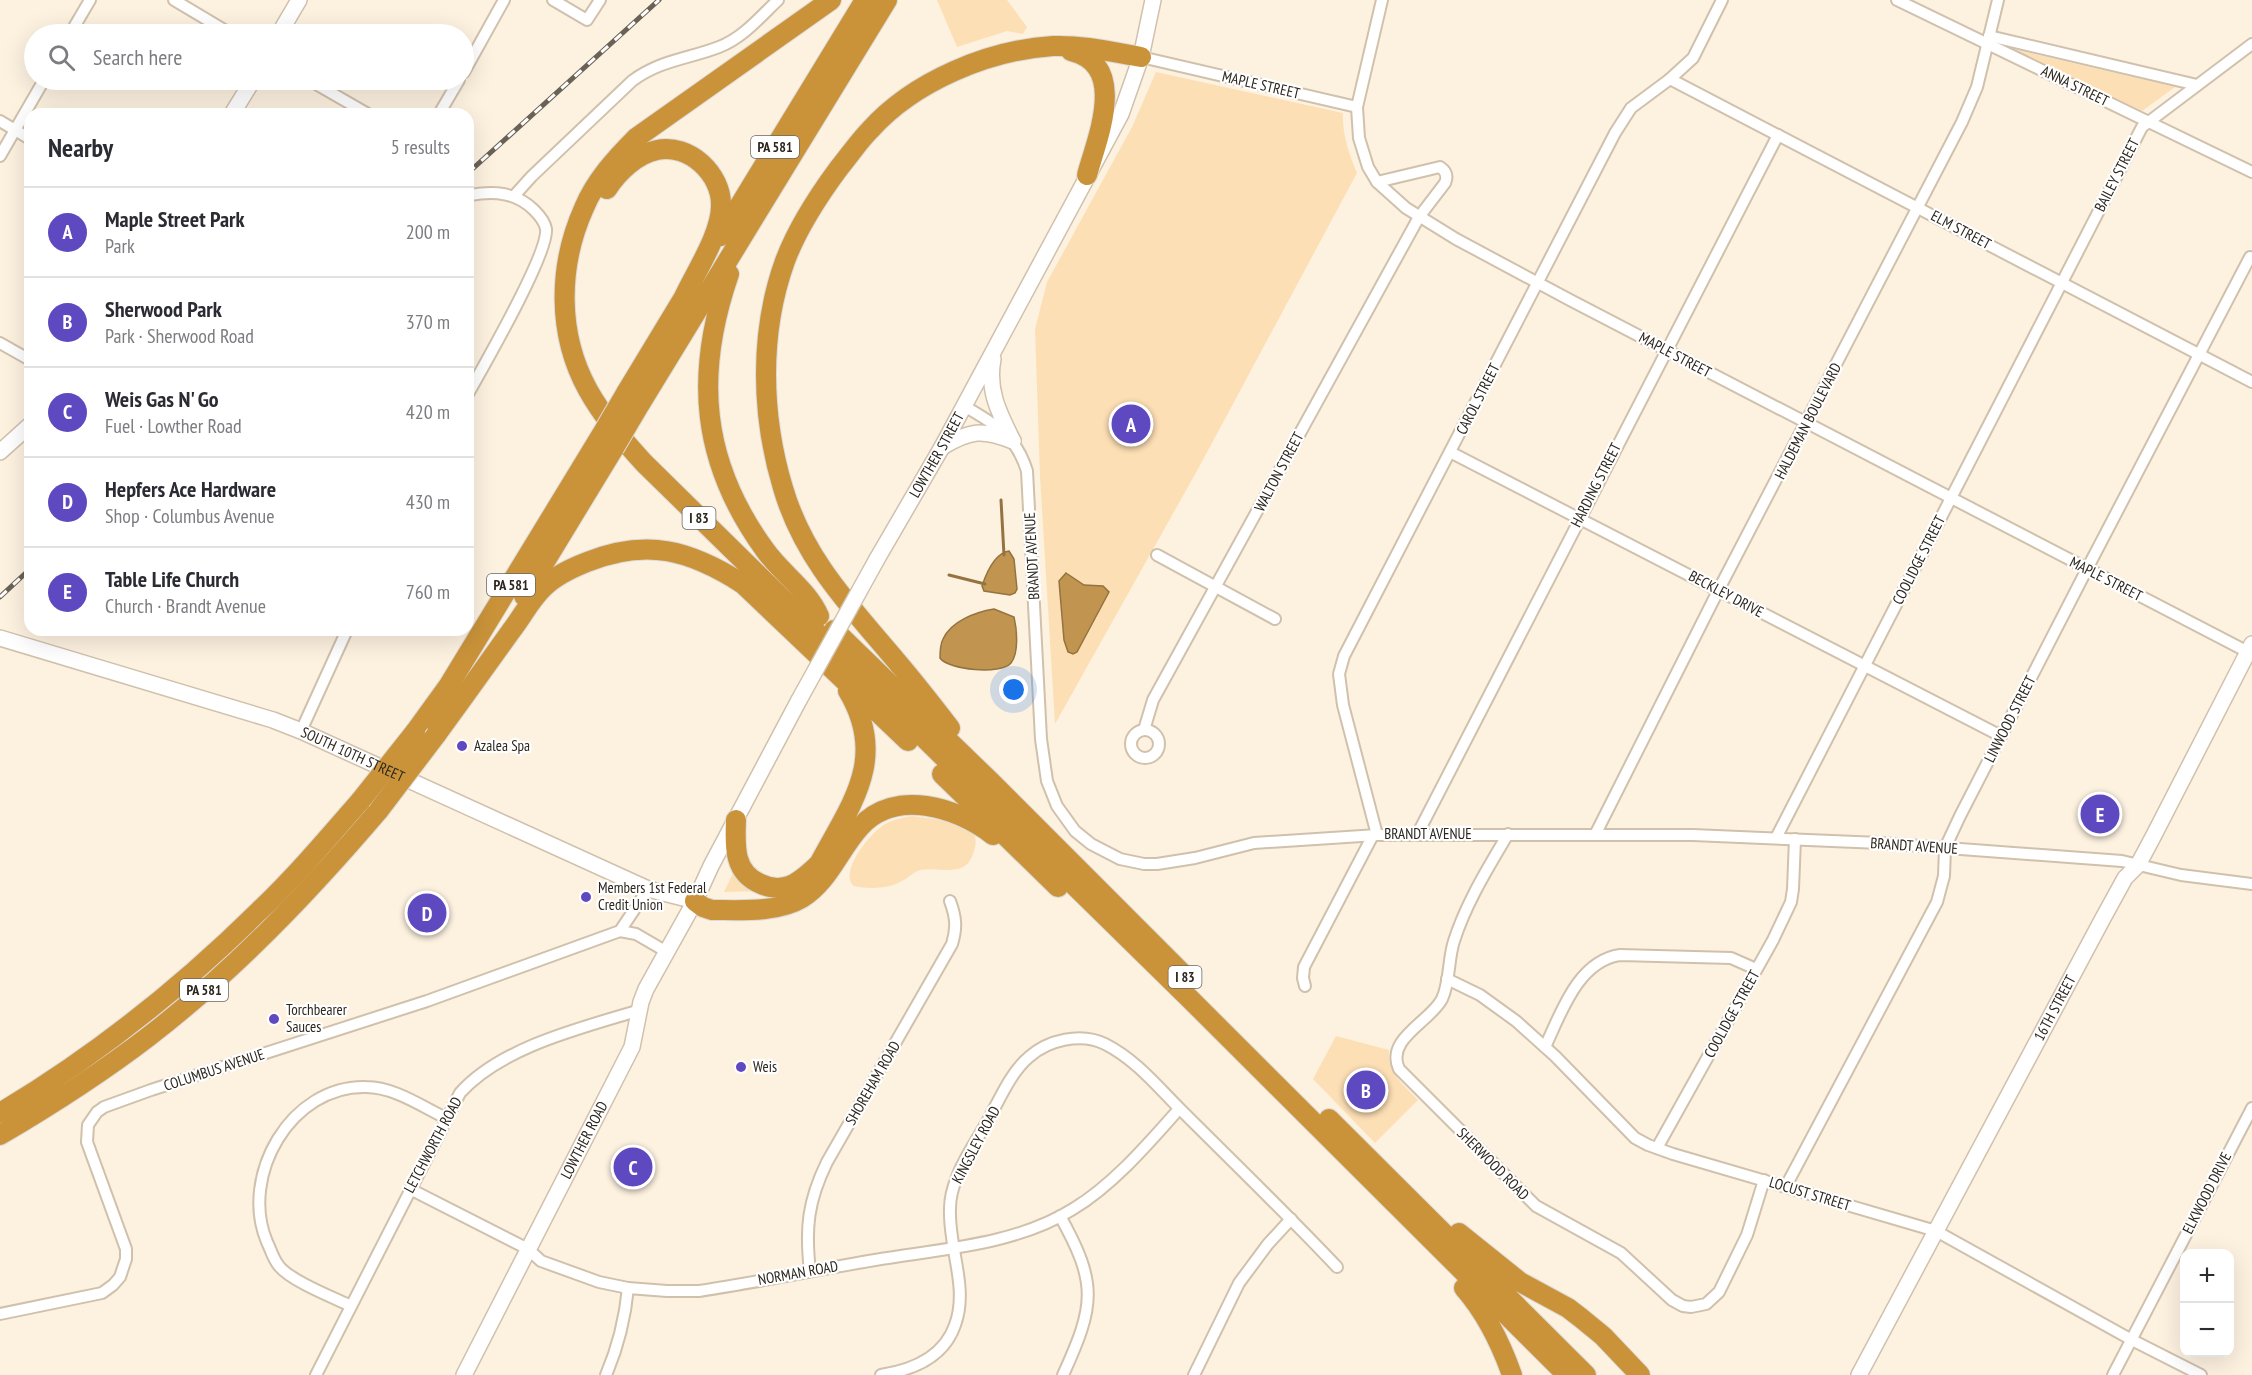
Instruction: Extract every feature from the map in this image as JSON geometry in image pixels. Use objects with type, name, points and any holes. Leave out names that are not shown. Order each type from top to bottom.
[{"type":"highway","name":"I 83","points":[[831,0],[636,138],[612,162],[584,206],[566,264],[564,294],[570,347],[578,370],[599,410],[644,463],[1189,998],[1567,1375]]},
{"type":"highway","name":"PA 581","points":[[633,399],[685,295],[865,0]]},
{"type":"highway","name":"I 83","points":[[887,0],[763,201],[729,271],[719,301],[709,353],[708,404],[717,455],[735,503],[766,552],[814,604],[819,616],[990,781],[1586,1375]]},
{"type":"highway","points":[[1054,46],[1082,53],[1102,75],[1106,89],[1106,105],[1087,175]]},
{"type":"highway","points":[[990,781],[897,662],[835,590],[805,540],[783,490],[770,435],[766,374],[770,320],[785,261],[818,196],[870,129],[899,104],[950,72],[984,59],[1024,50],[1054,46],[1084,47],[1141,57]]},
{"type":"highway","points":[[685,295],[719,224],[722,205],[715,181],[700,162],[686,153],[658,149],[635,160],[609,185],[598,202],[585,233],[575,286],[577,324],[587,363],[609,404],[640,446],[801,604],[819,616]]},
{"type":"highway","name":"PA 581","points":[[0,1135],[103,1070],[149,1036],[199,994],[311,888],[379,810],[441,728],[633,399],[763,201]]},
{"type":"highway","name":"PA 581","points":[[0,1113],[90,1054],[135,1021],[186,978],[261,910],[361,801],[415,732],[454,676],[608,441]]},
{"type":"highway","points":[[441,728],[543,588],[573,568],[626,549],[662,550],[685,555],[721,570],[743,584],[1036,867],[1324,1134]]},
{"type":"highway","points":[[695,901],[765,900],[793,892],[806,884],[814,874],[833,840],[857,791],[865,766],[866,751],[862,723],[856,706],[849,692],[826,663]]},
{"type":"highway","points":[[695,901],[712,910],[770,908],[786,905],[813,889],[828,873],[859,828],[868,820],[887,809],[902,805],[922,806],[964,818],[990,833],[1036,867]]},
{"type":"highway","points":[[736,820],[734,847],[739,864],[757,883],[770,888],[788,887],[801,880],[819,864]]},
{"type":"highway","points":[[1382,1172],[1520,1282],[1569,1308],[1603,1336],[1640,1375]]},
{"type":"highway","points":[[1410,1220],[1483,1313],[1498,1340],[1512,1375]]},
{"type":"main road","points":[[285,24],[299,0]]},
{"type":"main road","name":"LOWTHER STREET","points":[[695,901],[711,866],[799,700],[942,447],[1121,114],[1141,57],[1153,0]]},
{"type":"main road","points":[[236,108],[247,90]]},
{"type":"main road","points":[[995,348],[990,375],[994,398],[1013,441]]},
{"type":"main road","points":[[0,452],[24,430]]},
{"type":"main road","points":[[942,447],[966,434],[983,431],[1013,441]]},
{"type":"main road","name":"SOUTH 10TH STREET","points":[[0,638],[301,730],[648,889],[695,901]]},
{"type":"main road","name":"16TH STREET","points":[[1859,1375],[2112,903],[2126,878],[2138,865],[2250,648]]},
{"type":"main road","name":"LOWTHER ROAD","points":[[464,1375],[632,1047],[646,989],[695,901]]},
{"type":"street","points":[[76,24],[90,0]]},
{"type":"street","points":[[174,0],[214,24]]},
{"type":"street","points":[[474,54],[504,0]]},
{"type":"street","points":[[553,0],[587,20],[600,0]]},
{"type":"street","points":[[514,196],[632,81],[656,66],[719,48],[732,41],[778,0]]},
{"type":"street","points":[[1357,107],[1382,0]]},
{"type":"street","name":"CAROL STREET","points":[[1375,835],[1343,705],[1340,669],[1362,621],[1625,115],[1683,69],[1697,52],[1722,0]]},
{"type":"street","name":"ANNA STREET","points":[[1898,0],[1988,40],[2252,172]]},
{"type":"street","name":"HALDEMAN BOULEVARD","points":[[1596,833],[1970,106],[1998,0]]},
{"type":"street","name":"ANNA STREET","points":[[1988,40],[2197,85]]},
{"type":"street","name":"BAILEY STREET","points":[[2062,282],[2142,127],[2252,44]]},
{"type":"street","name":"MAPLE STREET","points":[[1141,57],[1357,107],[1361,148],[1377,182],[1419,218],[1950,499],[2250,648]]},
{"type":"street","name":"ELM STREET","points":[[1670,79],[2252,382]]},
{"type":"street","points":[[28,108],[38,90]]},
{"type":"street","points":[[326,90],[358,108]]},
{"type":"street","points":[[443,108],[453,90]]},
{"type":"street","points":[[0,156],[24,115]]},
{"type":"street","points":[[0,121],[24,136]]},
{"type":"street","name":"HARDING STREET","points":[[1417,835],[1778,135]]},
{"type":"street","name":"WALTON STREET","points":[[1144,729],[1153,700],[1419,218],[1445,183],[1447,176],[1440,167],[1377,182]]},
{"type":"street","points":[[474,194],[491,192],[514,196],[536,212],[543,220],[546,230],[532,273],[474,383]]},
{"type":"street","name":"LINWOOD STREET","points":[[1786,1186],[1937,902],[1944,876],[1946,848],[2001,736],[2250,257]]},
{"type":"street","name":"COOLIDGE STREET","points":[[1776,838],[2062,282]]},
{"type":"street","points":[[0,343],[24,357]]},
{"type":"street","name":"BRANDT AVENUE","points":[[964,406],[997,426],[1013,441],[1027,471],[1041,739],[1050,792],[1075,831],[1106,853],[1120,859],[1144,864],[1195,858],[1254,843],[1375,835],[1596,833],[1795,839],[2122,861],[2181,875],[2252,884]]},
{"type":"street","name":"BECKLEY DRIVE","points":[[1450,452],[2001,736]]},
{"type":"street","points":[[1157,555],[1275,619]]},
{"type":"street","points":[[301,730],[344,636]]},
{"type":"street","name":"SHERWOOD ROAD","points":[[1508,834],[1460,924],[1449,960],[1443,996],[1438,1005],[1401,1042],[1395,1057],[1399,1069],[1536,1206],[1621,1253],[1676,1303],[1683,1306],[1697,1306],[1709,1302],[1719,1293],[1747,1235],[1764,1180]]},
{"type":"street","points":[[1305,986],[1304,967],[1375,835]]},
{"type":"street","name":"COOLIDGE STREET","points":[[1657,1148],[1773,940],[1791,902],[1795,839]]},
{"type":"street","points":[[648,889],[620,931],[636,934],[667,952]]},
{"type":"street","name":"SHOREHAM ROAD","points":[[810,1271],[807,1224],[812,1196],[827,1162],[952,944],[956,930],[956,917],[950,901]]},
{"type":"street","name":"COLUMBUS AVENUE","points":[[0,1314],[94,1295],[113,1285],[120,1277],[126,1259],[126,1248],[86,1138],[90,1120],[104,1107],[427,1001],[620,931]]},
{"type":"street","points":[[1545,1047],[1583,976],[1595,964],[1609,956],[1731,958],[1756,969]]},
{"type":"street","name":"LOCUST STREET","points":[[1447,979],[1494,1004],[1545,1047],[1623,1127],[1643,1143],[1936,1231],[2132,1340],[2201,1375]]},
{"type":"street","name":"LETCHWORTH ROAD","points":[[316,1375],[446,1118],[465,1087],[484,1070],[496,1063],[539,1044],[640,1010]]},
{"type":"street","name":"KINGSLEY ROAD","points":[[881,1375],[905,1370],[922,1363],[936,1353],[950,1336],[956,1324],[961,1296],[950,1208],[957,1177],[1026,1059],[1041,1048],[1067,1039],[1080,1038],[1103,1043],[1134,1064],[1289,1222],[1337,1267]]},
{"type":"street","points":[[351,1306],[287,1274],[275,1260],[264,1236],[260,1215],[261,1180],[270,1152],[281,1134],[305,1109],[319,1100],[350,1088],[364,1086],[384,1089],[446,1118]]},
{"type":"street","name":"ELKWOOD DRIVE","points":[[2113,1375],[2252,1108]]},
{"type":"street","name":"NORMAN ROAD","points":[[410,1189],[528,1249],[541,1261],[599,1282],[628,1288],[699,1291],[1014,1234],[1060,1216],[1099,1191],[1179,1109]]},
{"type":"street","points":[[1060,1216],[1082,1257],[1089,1286],[1086,1316],[1063,1375]]},
{"type":"street","points":[[1194,1375],[1239,1283],[1257,1258],[1289,1222]]},
{"type":"street","points":[[606,1375],[614,1356],[623,1322],[628,1288]]},
{"type":"shaded area","points":[[937,0],[1007,0],[1027,27],[1023,34],[1007,31],[957,47]]},
{"type":"shaded area","points":[[2008,48],[2175,87],[2142,111]]},
{"type":"shaded area","points":[[1156,72],[1343,113],[1347,144],[1357,173],[1198,469],[1055,724],[1040,476],[1035,329],[1047,282],[1132,127]]},
{"type":"shaded area","points":[[1009,551],[1014,559],[1017,589],[1015,593],[1010,595],[984,591],[982,586],[992,565],[999,556]]},
{"type":"shaded area","points":[[1066,573],[1084,585],[1103,586],[1109,592],[1077,652],[1073,654],[1068,652],[1064,640],[1059,581]]},
{"type":"shaded area","points":[[994,609],[1014,617],[1016,647],[1011,663],[997,669],[975,670],[953,666],[940,658],[942,641],[952,627],[972,615]]},
{"type":"shaded area","points":[[912,816],[948,821],[973,832],[975,846],[969,862],[958,869],[920,870],[890,886],[871,888],[854,886],[850,880],[850,873],[857,855],[869,838],[888,823]]},
{"type":"shaded area","points":[[735,869],[757,891],[724,892]]},
{"type":"shaded area","points":[[1336,1036],[1389,1050],[1393,1072],[1418,1100],[1375,1143],[1313,1079]]},
{"type":"waterway","points":[[1001,500],[1004,555]]},
{"type":"waterway","points":[[949,575],[985,584]]},
{"type":"railway","points":[[474,168],[659,0]]},
{"type":"railway","points":[[0,597],[24,575]]},
{"type":"place","name":"Maple Street Park","points":[[1131,424]]},
{"type":"place","name":"Azalea Spa","points":[[462,746]]},
{"type":"place","name":"Table Life Church","points":[[2100,814]]},
{"type":"place","name":"Members 1st Federal Credit Union","points":[[586,897]]},
{"type":"place","name":"Hepfers Ace Hardware","points":[[427,913]]},
{"type":"place","name":"Torchbearer Sauces","points":[[274,1019]]},
{"type":"place","name":"Weis","points":[[741,1067]]},
{"type":"place","name":"Sherwood Park","points":[[1366,1090]]},
{"type":"place","name":"Weis Gas N' Go","points":[[633,1167]]}]
